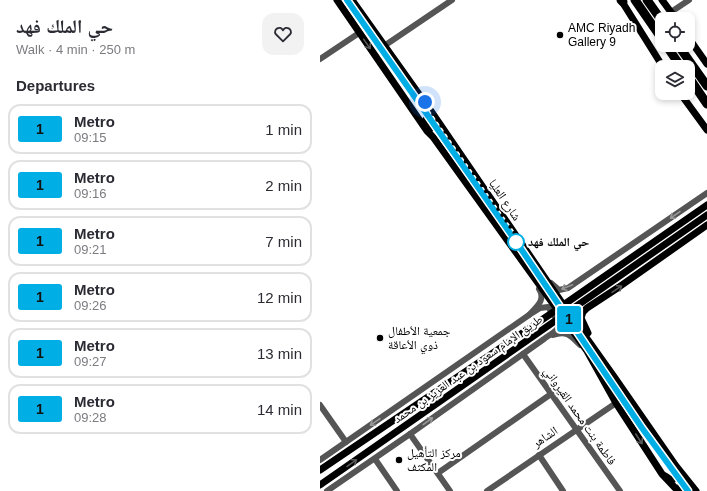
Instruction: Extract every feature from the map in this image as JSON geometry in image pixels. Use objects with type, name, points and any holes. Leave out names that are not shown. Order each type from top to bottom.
[{"type":"highway","points":[[635,0],[655,29]]},
{"type":"highway","points":[[647,0],[656,12]]},
{"type":"highway","points":[[683,52],[707,86]]},
{"type":"highway","points":[[695,86],[707,104]]},
{"type":"main road","name":"شارع العليا","points":[[337,0],[426,130],[433,136],[531,275],[550,305],[590,350],[696,491]]},
{"type":"main road","name":"شارع العليا","points":[[352,0],[444,130],[558,298],[566,322]]},
{"type":"main road","points":[[662,0],[671,12]]},
{"type":"main road","points":[[622,1],[659,60]]},
{"type":"main road","points":[[695,47],[707,64]]},
{"type":"main road","points":[[402,94],[416,109],[420,108],[422,104],[413,87]]},
{"type":"main road","points":[[685,101],[707,123]]},
{"type":"main road","points":[[685,101],[707,130]]},
{"type":"main road","points":[[433,136],[426,122],[428,117],[432,117],[444,130]]},
{"type":"main road","name":"طريق الإمام سعود بن عبد العزيز بن محمد","points":[[320,470],[549,315],[707,205]]},
{"type":"main road","name":"طريق الإمام سعود بن عبد العزيز بن محمد","points":[[320,486],[707,215]]},
{"type":"main road","points":[[590,350],[582,324],[581,318],[583,312],[707,225]]},
{"type":"main road","name":"شارع العليا","points":[[590,350],[616,403],[662,474],[678,491]]},
{"type":"main road","points":[[662,474],[671,480],[676,478],[678,474],[676,466]]},
{"type":"main road","points":[[678,491],[681,485],[688,484],[696,491]]},
{"type":"street","points":[[384,46],[452,0]]},
{"type":"street","points":[[671,12],[689,0]]},
{"type":"street","points":[[320,59],[359,33]]},
{"type":"street","points":[[540,271],[559,290],[568,288],[707,193]]},
{"type":"street","points":[[529,315],[540,301],[542,294],[531,275]]},
{"type":"street","points":[[320,460],[529,315],[540,308],[550,305]]},
{"type":"street","points":[[327,491],[375,459],[544,338],[558,330],[566,322]]},
{"type":"street","points":[[544,338],[564,333],[590,350]]},
{"type":"street","name":"فاطمة بنت محمد القيرواني","points":[[523,354],[620,491]]},
{"type":"street","points":[[438,473],[551,394]]},
{"type":"street","name":"الشاهر","points":[[487,491],[616,403]]},
{"type":"street","points":[[320,405],[346,442]]},
{"type":"street","points":[[410,434],[450,491]]},
{"type":"street","points":[[539,455],[563,491]]},
{"type":"street","points":[[375,459],[397,491]]},
{"type":"metro line","name":"1","points":[[347,0],[517,243],[642,428],[688,491]]},
{"type":"place","name":"AMC Riyadh Gallery 9","points":[[560,35]]},
{"type":"place","name":"حي الملك فهد","points":[[516,242]]},
{"type":"place","name":"جمعية الأطفال ذوي الأعاقة","points":[[380,338]]},
{"type":"place","name":"مركز التأهيل المكثف","points":[[399,460]]},
{"type":"route","points":[[425,102],[516,235],[516,242]]}]
